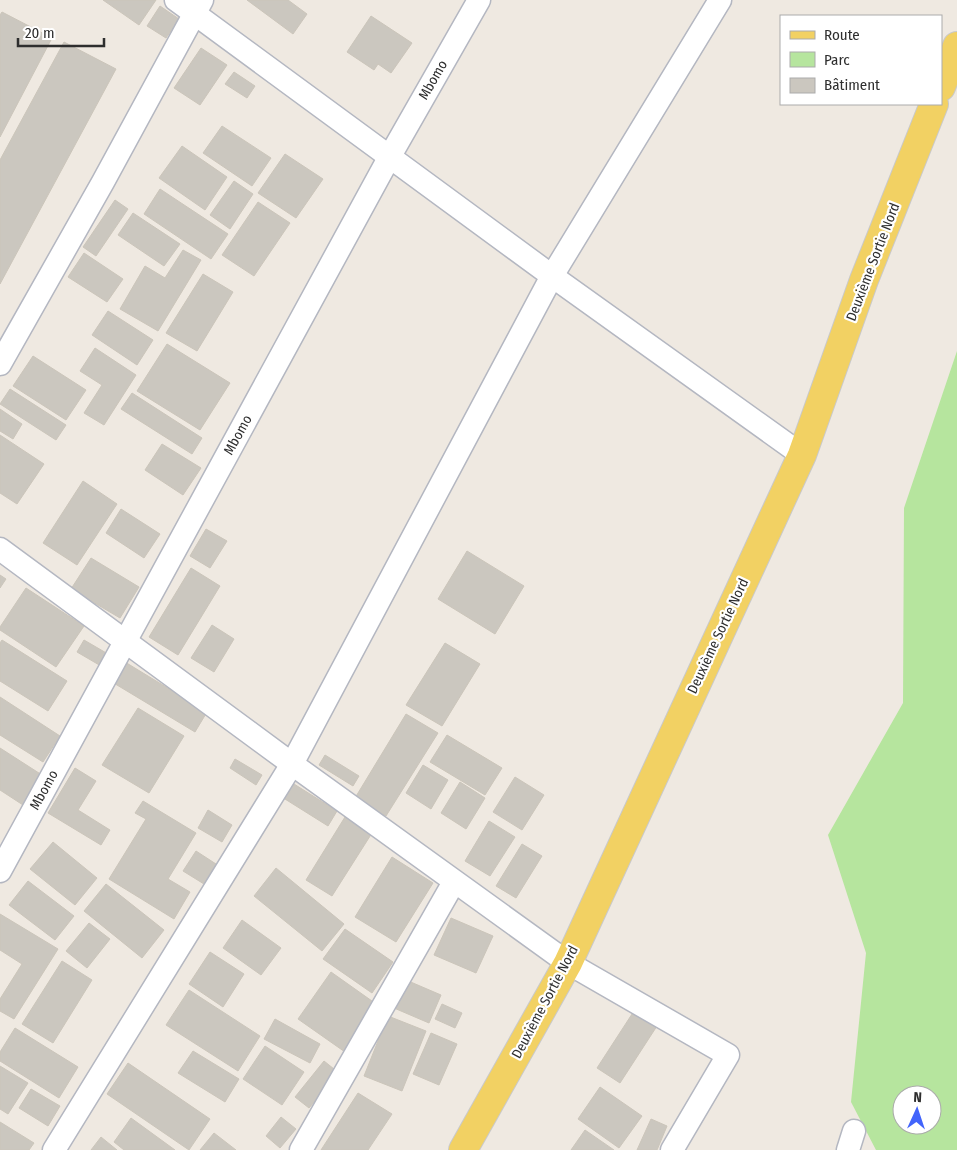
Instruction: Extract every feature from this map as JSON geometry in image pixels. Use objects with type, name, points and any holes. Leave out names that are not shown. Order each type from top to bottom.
[{"type":"main road","points":[[942,84],[957,46]]},
{"type":"main road","name":"Deuxième Sortie Nord","points":[[463,1150],[568,963],[802,455],[864,280],[934,105]]},
{"type":"street","points":[[176,0],[198,7],[390,156],[552,276],[802,455]]},
{"type":"street","name":"Mbomo","points":[[0,871],[390,156],[479,0]]},
{"type":"street","points":[[54,1150],[292,764],[552,276],[720,0]]},
{"type":"street","points":[[0,364],[104,182],[198,7]]},
{"type":"street","points":[[0,549],[292,764],[568,963],[728,1055],[672,1150]]},
{"type":"street","points":[[301,1150],[454,882]]},
{"type":"green space","points":[[957,351],[957,1150],[876,1150],[851,1102],[866,953],[828,835],[903,703],[904,508]]},
{"type":"building","points":[[103,0],[156,0],[139,25]]},
{"type":"building","points":[[247,0],[288,0],[307,14],[293,34]]},
{"type":"building","points":[[160,6],[179,19],[166,38],[147,26]]},
{"type":"building","points":[[2,12],[52,38],[0,137],[0,15]]},
{"type":"building","points":[[371,16],[412,43],[391,73],[378,64],[374,70],[347,52]]},
{"type":"building","points":[[64,42],[116,69],[0,284],[0,160]]},
{"type":"building","points":[[201,48],[227,65],[200,105],[174,88]]},
{"type":"building","points":[[234,72],[255,86],[247,98],[225,84]]},
{"type":"building","points":[[222,126],[271,158],[252,186],[203,153]]},
{"type":"building","points":[[182,146],[227,177],[205,210],[159,178]]},
{"type":"building","points":[[285,154],[323,179],[296,218],[258,193]]},
{"type":"building","points":[[234,181],[253,194],[230,229],[210,215]]},
{"type":"building","points":[[160,189],[228,234],[211,259],[144,214]]},
{"type":"building","points":[[115,200],[128,209],[96,256],[83,247]]},
{"type":"building","points":[[258,202],[290,223],[254,276],[222,255]]},
{"type":"building","points":[[133,213],[180,244],[164,266],[118,235]]},
{"type":"building","points":[[183,250],[201,260],[158,331],[120,309],[145,266],[165,278]]},
{"type":"building","points":[[84,253],[123,279],[107,302],[68,277]]},
{"type":"building","points":[[203,274],[233,292],[197,351],[166,333]]},
{"type":"building","points":[[108,311],[153,340],[137,365],[92,335]]},
{"type":"building","points":[[167,344],[230,383],[200,430],[137,391]]},
{"type":"building","points":[[95,348],[136,375],[104,425],[84,413],[102,385],[80,371]]},
{"type":"building","points":[[33,356],[86,390],[66,420],[13,386]]},
{"type":"building","points":[[10,389],[66,425],[56,440],[0,404]]},
{"type":"building","points":[[132,393],[202,438],[192,454],[121,409]]},
{"type":"building","points":[[0,409],[22,424],[13,439],[0,431]]},
{"type":"building","points":[[0,435],[44,464],[17,504],[0,493]]},
{"type":"building","points":[[162,444],[201,468],[183,495],[145,470]]},
{"type":"building","points":[[83,481],[117,504],[77,565],[43,543]]},
{"type":"building","points":[[121,509],[160,534],[144,558],[106,533]]},
{"type":"building","points":[[206,529],[227,541],[210,568],[190,556]]},
{"type":"building","points":[[467,551],[524,586],[495,634],[438,599]]},
{"type":"building","points":[[91,558],[139,587],[120,618],[71,589]]},
{"type":"building","points":[[191,568],[220,586],[178,655],[149,637]]},
{"type":"building","points":[[0,575],[6,579],[0,588]]},
{"type":"building","points":[[26,588],[84,626],[56,667],[0,630],[0,627]]},
{"type":"building","points":[[212,625],[234,639],[214,672],[191,658]]},
{"type":"building","points":[[2,640],[67,681],[48,711],[0,681],[0,643]]},
{"type":"building","points":[[84,640],[108,654],[101,666],[77,652]]},
{"type":"building","points":[[445,643],[480,664],[442,726],[406,705]]},
{"type":"building","points":[[125,662],[207,712],[195,732],[112,682]]},
{"type":"building","points":[[0,697],[60,736],[43,762],[0,735]]},
{"type":"building","points":[[138,708],[184,736],[149,793],[102,765]]},
{"type":"building","points":[[406,714],[438,733],[386,816],[355,798]]},
{"type":"building","points":[[447,735],[502,768],[485,795],[430,762]]},
{"type":"building","points":[[0,748],[42,775],[23,805],[0,790]]},
{"type":"building","points":[[325,755],[359,776],[353,786],[319,765]]},
{"type":"building","points":[[235,759],[262,775],[256,785],[230,768]]},
{"type":"building","points":[[423,765],[448,780],[431,809],[406,793]]},
{"type":"building","points":[[75,768],[96,781],[78,810],[110,830],[101,845],[48,813]]},
{"type":"building","points":[[515,777],[544,795],[522,830],[493,812]]},
{"type":"building","points":[[286,779],[337,811],[328,826],[277,794]]},
{"type":"building","points":[[460,782],[485,798],[466,829],[441,813]]},
{"type":"building","points":[[143,801],[196,833],[168,879],[190,892],[174,919],[109,879],[146,819],[135,813]]},
{"type":"building","points":[[208,810],[232,825],[222,842],[198,828]]},
{"type":"building","points":[[345,817],[372,833],[332,896],[306,880]]},
{"type":"building","points":[[489,821],[515,837],[490,876],[465,861]]},
{"type":"building","points":[[53,842],[97,878],[75,905],[30,869]]},
{"type":"building","points":[[522,844],[542,856],[516,898],[496,886]]},
{"type":"building","points":[[196,851],[216,864],[204,884],[183,871]]},
{"type":"building","points":[[392,857],[433,883],[396,942],[355,917]]},
{"type":"building","points":[[276,868],[344,924],[322,951],[254,896]]},
{"type":"building","points":[[28,881],[74,916],[55,940],[9,905]]},
{"type":"building","points":[[106,884],[164,930],[142,958],[84,911]]},
{"type":"building","points":[[0,914],[58,949],[14,1019],[0,1011],[0,999],[22,964],[0,950]]},
{"type":"building","points":[[451,918],[493,936],[476,973],[434,955]]},
{"type":"building","points":[[242,920],[281,948],[261,975],[223,948]]},
{"type":"building","points":[[89,923],[110,939],[87,968],[66,951]]},
{"type":"building","points":[[345,929],[393,962],[372,993],[323,959]]},
{"type":"building","points":[[210,952],[244,974],[223,1007],[189,984]]},
{"type":"building","points":[[62,961],[92,980],[53,1043],[22,1024]]},
{"type":"building","points":[[331,972],[379,1006],[345,1052],[298,1019]]},
{"type":"building","points":[[406,980],[441,995],[429,1023],[394,1008]]},
{"type":"building","points":[[189,990],[260,1036],[238,1071],[166,1025]]},
{"type":"building","points":[[442,1004],[462,1013],[455,1028],[435,1019]]},
{"type":"building","points":[[634,1011],[657,1026],[620,1083],[597,1068]]},
{"type":"building","points":[[388,1016],[426,1031],[402,1091],[364,1076]]},
{"type":"building","points":[[275,1019],[320,1044],[310,1063],[264,1039]]},
{"type":"building","points":[[15,1028],[78,1067],[59,1098],[0,1061],[0,1052]]},
{"type":"building","points":[[431,1033],[457,1044],[439,1085],[413,1074]]},
{"type":"building","points":[[265,1046],[304,1072],[282,1105],[243,1079]]},
{"type":"building","points":[[193,1051],[239,1079],[225,1102],[178,1073]]},
{"type":"building","points":[[324,1061],[339,1073],[309,1108],[295,1097]]},
{"type":"building","points":[[128,1063],[210,1119],[189,1150],[107,1094]]},
{"type":"building","points":[[0,1066],[28,1083],[8,1114],[0,1109]]},
{"type":"building","points":[[600,1087],[642,1116],[619,1148],[578,1119]]},
{"type":"building","points":[[31,1089],[60,1106],[48,1126],[19,1108]]},
{"type":"building","points":[[358,1093],[392,1114],[368,1150],[321,1150]]},
{"type":"building","points":[[281,1117],[296,1129],[280,1148],[266,1136]]},
{"type":"building","points":[[131,1118],[175,1150],[124,1150],[114,1142]]},
{"type":"building","points":[[651,1119],[667,1126],[657,1150],[637,1150]]},
{"type":"building","points":[[0,1122],[34,1143],[29,1150],[0,1150]]},
{"type":"building","points":[[585,1130],[614,1150],[571,1150]]},
{"type":"building","points":[[214,1133],[236,1150],[200,1150]]},
{"type":"building","points":[[101,1137],[117,1150],[91,1150]]}]
